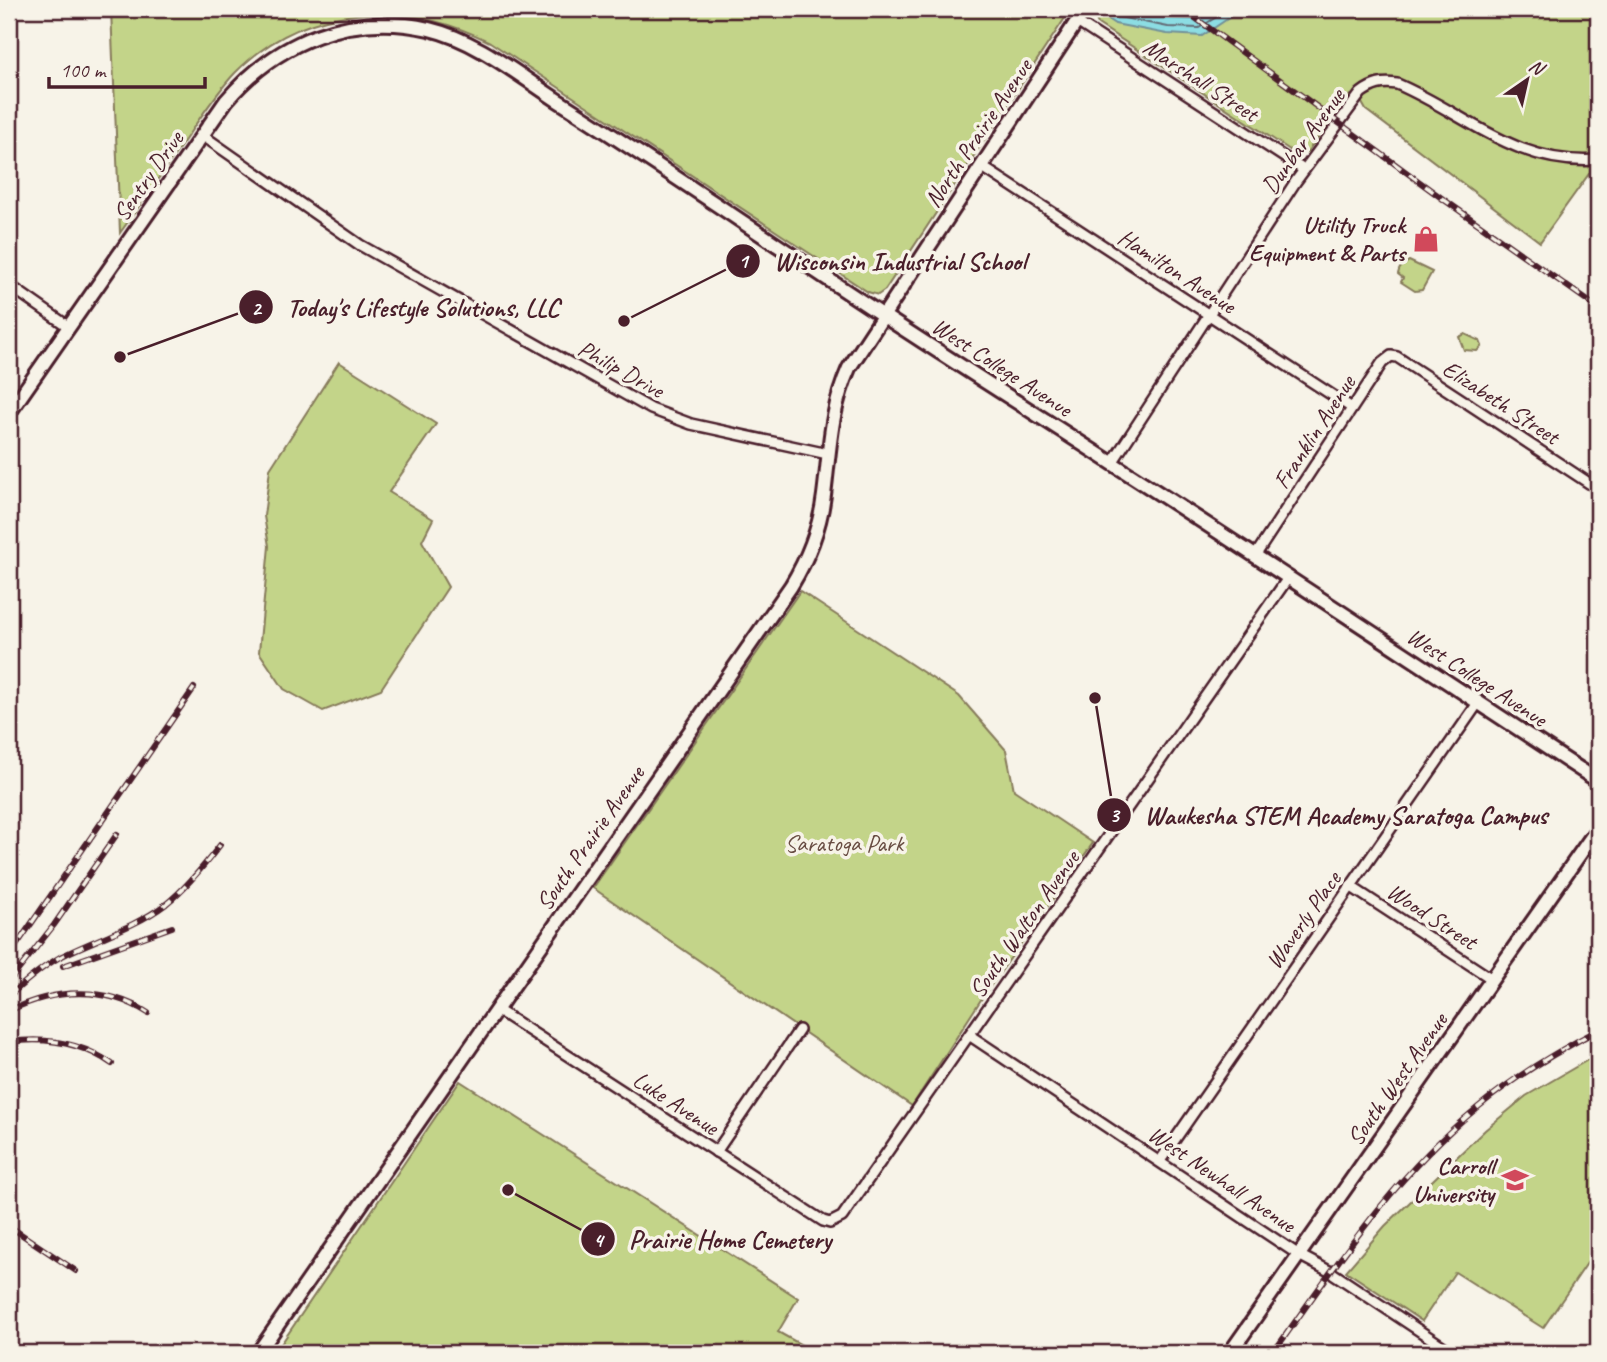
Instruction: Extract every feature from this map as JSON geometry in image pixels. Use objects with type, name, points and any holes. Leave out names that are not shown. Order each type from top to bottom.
[{"type":"street","name":"North Prairie Avenue","points":[[881,315],[1085,9]]},
{"type":"street","name":"Marshall Street","points":[[1077,22],[1304,170]]},
{"type":"street","name":"Sentry Drive","points":[[9,413],[235,91],[267,62],[289,47],[317,35],[369,24]]},
{"type":"street","name":"West College Avenue","points":[[369,24],[401,24],[428,29],[474,46],[881,315],[1598,781]]},
{"type":"street","name":"Dunbar Avenue","points":[[1112,463],[1304,170],[1361,93],[1377,84],[1388,83],[1407,88],[1467,123],[1519,148],[1570,160],[1598,160]]},
{"type":"street","name":"Philip Drive","points":[[202,135],[360,245],[651,409],[691,424],[828,454]]},
{"type":"street","name":"Hamilton Avenue","points":[[981,166],[1352,408]]},
{"type":"street","points":[[9,285],[69,327]]},
{"type":"street","name":"South Prairie Avenue","points":[[258,1353],[798,573],[818,525],[824,496],[831,421],[841,387],[856,354],[881,315]]},
{"type":"street","name":"Franklin Avenue","points":[[1255,556],[1388,357],[1397,356],[1417,370]]},
{"type":"street","name":"Elizabeth Street","points":[[1417,370],[1598,489]]},
{"type":"street","name":"South Walton Avenue","points":[[837,1221],[1288,578]]},
{"type":"street","name":"Waverly Place","points":[[1160,1161],[1478,703]]},
{"type":"street","name":"South West Avenue","points":[[1230,1353],[1598,828]]},
{"type":"street","name":"Wood Street","points":[[1350,886],[1492,979]]},
{"type":"street","name":"Luke Avenue","points":[[496,1009],[823,1221],[837,1221]]},
{"type":"street","points":[[716,1152],[799,1030]]},
{"type":"street","name":"West Newhall Avenue","points":[[970,1035],[1299,1255],[1331,1272],[1453,1353]]},
{"type":"green space","points":[[111,9],[1071,9],[885,290],[878,295],[868,292],[490,42],[458,28],[391,14],[324,20],[293,32],[263,49],[235,73],[216,96],[120,233]]},
{"type":"green space","points":[[1098,9],[1598,9],[1598,149],[1593,150],[1596,164],[1540,242],[1350,95],[1307,152],[1296,154],[1098,24],[1095,17]]},
{"type":"green space","points":[[1409,261],[1432,272],[1422,290],[1415,291],[1401,282],[1403,278],[1398,274],[1399,269]]},
{"type":"green space","points":[[1465,334],[1480,341],[1482,346],[1477,351],[1464,350],[1459,337]]},
{"type":"green space","points":[[339,362],[436,424],[389,492],[433,519],[422,541],[448,587],[381,689],[323,711],[284,689],[259,652],[269,546],[264,516],[270,469]]},
{"type":"green space","name":"Saratoga Park","points":[[800,591],[959,696],[1006,750],[1014,790],[1093,843],[984,995],[912,1106],[593,888]]},
{"type":"green space","name":"Carroll University","points":[[1598,1054],[1598,1247],[1543,1328],[1455,1272],[1422,1321],[1346,1271],[1385,1226],[1485,1130],[1526,1096]]},
{"type":"green space","points":[[460,1081],[798,1298],[778,1332],[816,1353],[275,1353]]},
{"type":"water","points":[[1092,9],[1160,9],[1170,12],[1176,9],[1242,9],[1202,36],[1167,34],[1115,24]]},
{"type":"railway","points":[[1183,9],[1443,199],[1598,308]]},
{"type":"railway","points":[[9,956],[194,688]]},
{"type":"railway","points":[[9,982],[54,925],[117,834]]},
{"type":"railway","points":[[9,996],[60,957],[128,927],[166,904],[195,876],[220,845]]},
{"type":"railway","points":[[63,966],[172,927]]},
{"type":"railway","points":[[9,1011],[43,998],[79,993],[114,998],[148,1013]]},
{"type":"railway","points":[[1273,1353],[1367,1223],[1392,1192],[1447,1134],[1520,1075],[1598,1030]]},
{"type":"railway","points":[[9,1042],[36,1040],[63,1043],[88,1051],[112,1064]]},
{"type":"railway","points":[[9,1226],[76,1271]]},
{"type":"place","name":"Utility Truck Equipment & Parts","points":[[1426,239]]},
{"type":"place","name":"Wisconsin Industrial School","points":[[624,321]]},
{"type":"place","name":"Today's Lifestyle Solutions, LLC","points":[[120,357]]},
{"type":"place","name":"Waukesha STEM Academy Saratoga Campus","points":[[1095,698]]},
{"type":"place","name":"Carroll University","points":[[1515,1180]]},
{"type":"place","name":"Prairie Home Cemetery","points":[[508,1190]]}]
